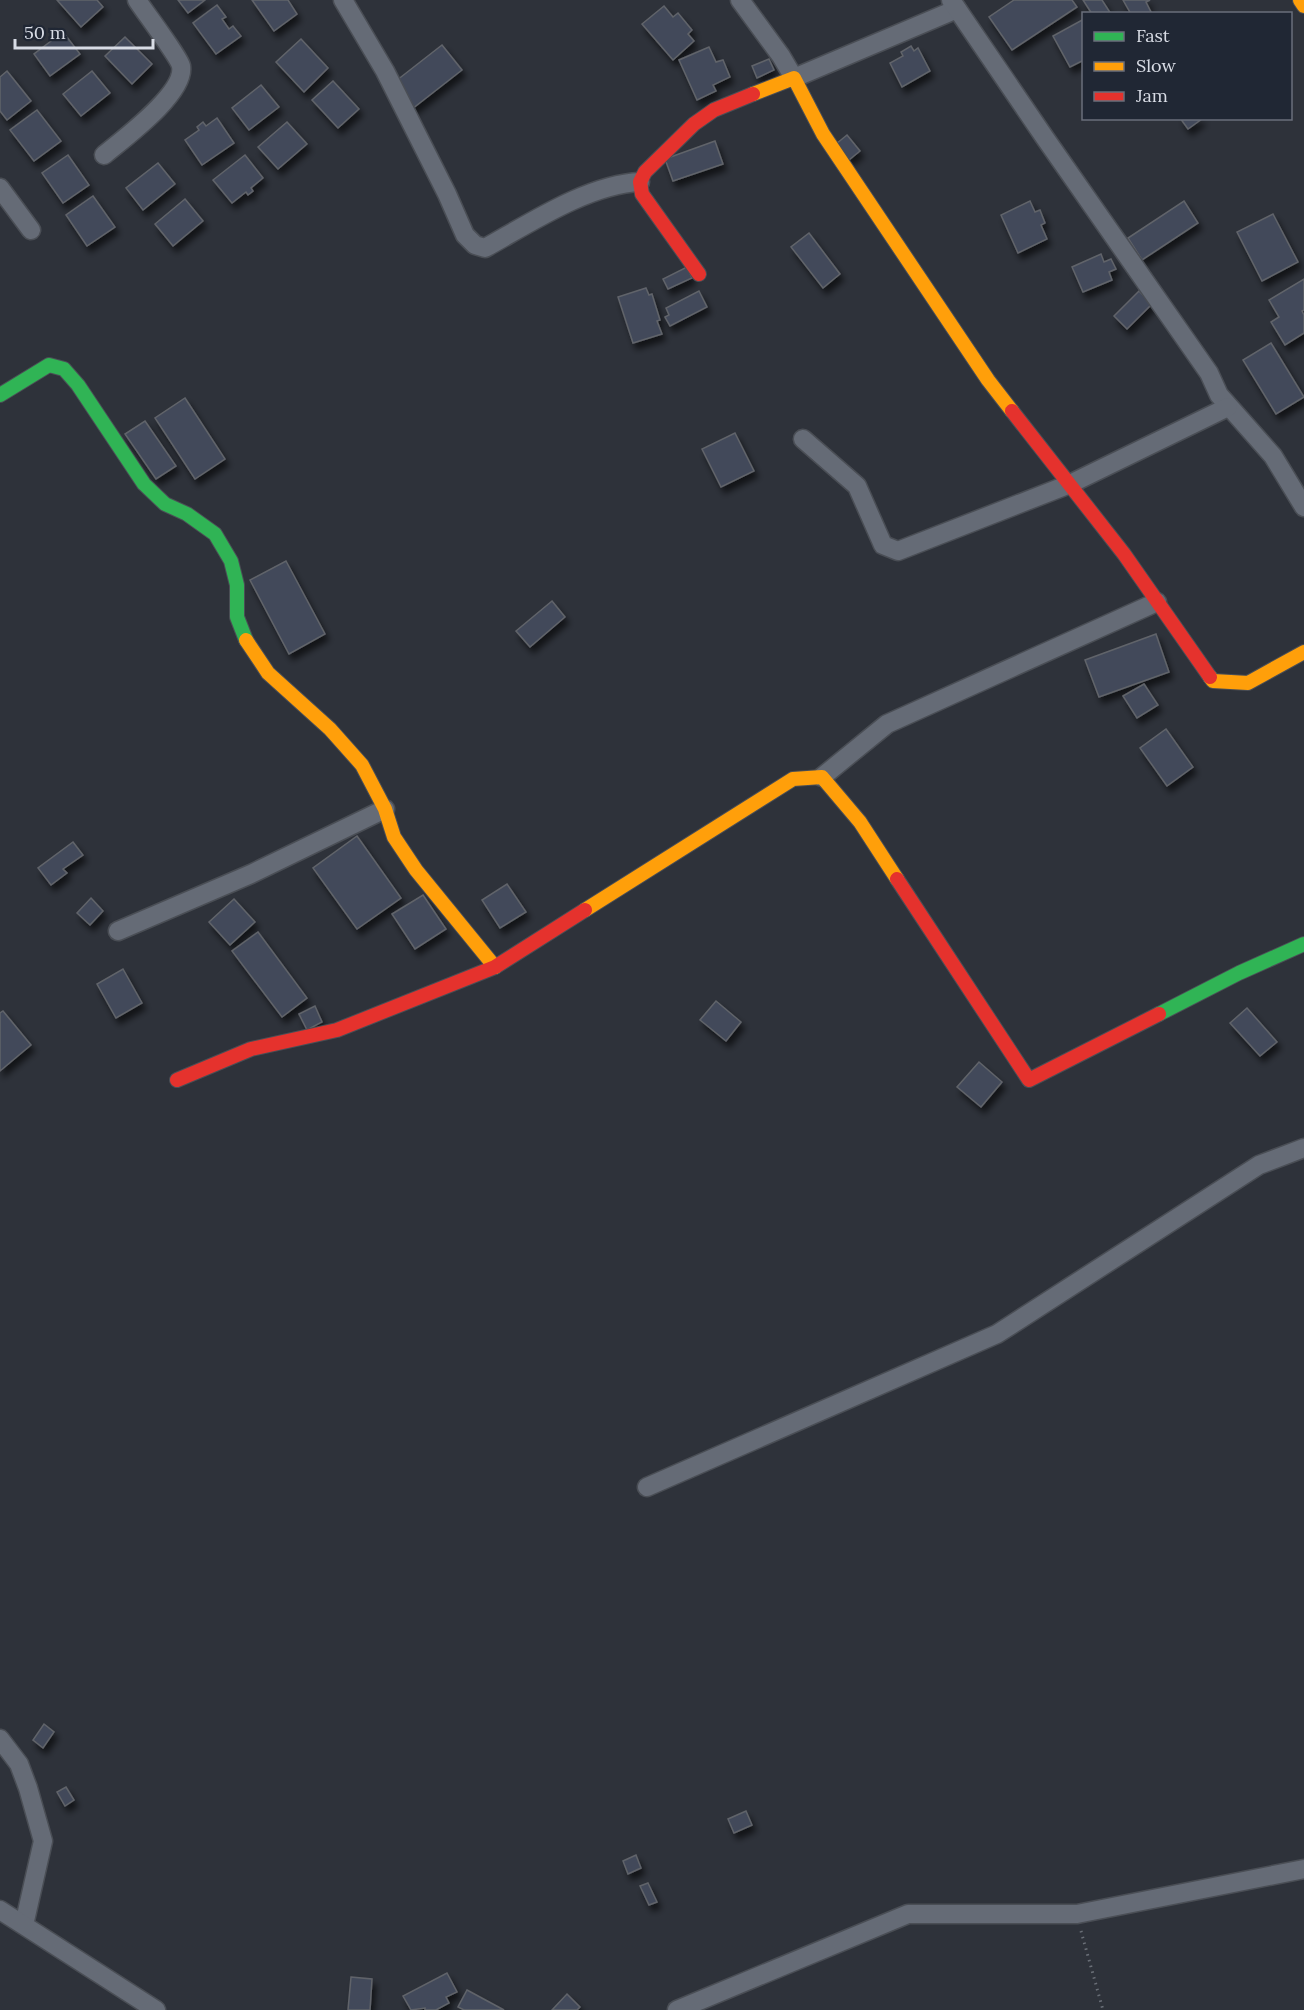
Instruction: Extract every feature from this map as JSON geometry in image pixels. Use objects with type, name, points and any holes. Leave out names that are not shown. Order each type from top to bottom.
[{"type":"street","points":[[104,155],[166,99],[179,82],[181,65],[137,0]]},
{"type":"street","points":[[343,0],[386,70],[465,236],[475,245],[485,248],[555,209],[620,183],[640,182]]},
{"type":"street","points":[[740,0],[781,56],[823,134],[988,380],[1124,554],[1213,681],[1248,683],[1304,652]]},
{"type":"street","points":[[1300,0],[1304,6]]},
{"type":"street","points":[[699,274],[642,194],[640,182],[645,172],[694,124],[714,110],[794,78],[954,4],[1209,373],[1219,395],[1273,456],[1304,507]]},
{"type":"street","points":[[0,188],[31,230]]},
{"type":"street","points":[[0,395],[49,365],[64,369],[78,385],[144,484],[165,504],[187,514],[215,534],[231,561],[237,585],[237,617],[248,642],[268,673],[330,729],[362,765],[385,809],[394,837],[416,870],[495,967]]},
{"type":"street","points":[[803,439],[857,486],[883,545],[898,551],[1070,484],[1228,407]]},
{"type":"street","points":[[177,1080],[251,1049],[337,1030],[495,967],[793,779],[822,777],[887,724],[1158,602]]},
{"type":"street","points":[[822,777],[860,822],[1029,1080],[1239,973],[1304,944]]},
{"type":"street","points":[[118,931],[250,874],[385,809]]},
{"type":"street","points":[[647,1487],[997,1334],[1259,1165],[1304,1148]]},
{"type":"street","points":[[0,1739],[19,1764],[43,1841],[24,1925]]},
{"type":"street","points":[[677,2010],[908,1914],[1077,1914],[1304,1869]]},
{"type":"street","points":[[0,1910],[156,2010]]},
{"type":"path","points":[[1077,1914],[1103,2010]]},
{"type":"building","points":[[57,0],[97,0],[103,7],[81,27]]},
{"type":"building","points":[[178,0],[205,0],[188,13]]},
{"type":"building","points":[[252,0],[288,0],[297,14],[274,31]]},
{"type":"building","points":[[1014,0],[1072,0],[1077,7],[1012,50],[989,17]]},
{"type":"building","points":[[1083,0],[1102,0],[1110,12],[1091,12]]},
{"type":"building","points":[[1123,0],[1150,0],[1146,2],[1151,12],[1130,12]]},
{"type":"building","points":[[217,5],[226,17],[222,19],[229,29],[233,26],[241,36],[216,54],[193,23]]},
{"type":"building","points":[[664,6],[673,17],[678,13],[692,30],[688,34],[694,41],[673,60],[642,24]]},
{"type":"building","points":[[1082,20],[1082,61],[1070,67],[1053,36]]},
{"type":"building","points":[[63,32],[80,54],[50,76],[34,54]]},
{"type":"building","points":[[125,37],[152,64],[132,84],[105,56]]},
{"type":"building","points":[[301,39],[328,68],[304,92],[276,62]]},
{"type":"building","points":[[442,45],[462,70],[412,109],[392,84]]},
{"type":"building","points":[[911,46],[914,51],[918,48],[930,71],[902,87],[890,63],[903,56],[901,52]]},
{"type":"building","points":[[709,47],[716,62],[723,60],[730,77],[713,85],[716,91],[697,100],[679,60]]},
{"type":"building","points":[[769,59],[774,70],[757,78],[752,66]]},
{"type":"building","points":[[7,71],[31,101],[7,120],[0,111],[0,77]]},
{"type":"building","points":[[92,71],[110,93],[81,116],[63,94]]},
{"type":"building","points":[[333,81],[359,109],[338,128],[312,100]]},
{"type":"building","points":[[261,85],[279,107],[249,130],[232,108]]},
{"type":"building","points":[[37,110],[61,141],[34,161],[10,130]]},
{"type":"building","points":[[217,118],[234,143],[202,165],[185,140],[199,130],[197,127],[203,122],[206,126]]},
{"type":"building","points":[[1181,120],[1201,120],[1188,129]]},
{"type":"building","points":[[287,122],[307,144],[278,169],[258,147]]},
{"type":"building","points":[[847,135],[860,151],[849,160],[836,144]]},
{"type":"building","points":[[715,141],[723,164],[673,181],[665,159]]},
{"type":"building","points":[[68,155],[89,185],[63,203],[42,173]]},
{"type":"building","points":[[245,155],[263,178],[251,188],[253,191],[248,195],[246,192],[232,203],[213,180]]},
{"type":"building","points":[[158,163],[175,184],[143,210],[126,188]]},
{"type":"building","points":[[93,196],[115,227],[87,246],[66,215]]},
{"type":"building","points":[[185,199],[203,221],[173,246],[155,224]]},
{"type":"building","points":[[1030,201],[1035,212],[1040,210],[1045,223],[1041,225],[1047,239],[1018,253],[1001,215]]},
{"type":"building","points":[[1184,201],[1198,223],[1142,260],[1128,238]]},
{"type":"building","points":[[1273,214],[1298,262],[1262,281],[1237,232]]},
{"type":"building","points":[[809,233],[840,274],[823,288],[791,247]]},
{"type":"building","points":[[1101,254],[1104,262],[1111,259],[1116,269],[1109,272],[1112,280],[1083,292],[1072,267]]},
{"type":"building","points":[[687,267],[692,278],[668,289],[663,279]]},
{"type":"building","points":[[1304,279],[1304,310],[1302,311],[1304,333],[1285,345],[1271,322],[1279,317],[1269,300]]},
{"type":"building","points":[[646,288],[649,295],[652,294],[662,334],[633,343],[618,297]]},
{"type":"building","points":[[699,291],[707,307],[670,326],[665,317],[669,315],[666,308]]},
{"type":"building","points":[[1139,291],[1152,304],[1127,329],[1114,316]]},
{"type":"building","points":[[1271,343],[1304,397],[1276,414],[1243,360]]},
{"type":"building","points":[[185,398],[225,459],[195,479],[155,418]]},
{"type":"building","points":[[145,421],[176,466],[156,479],[125,434]]},
{"type":"building","points":[[735,433],[754,471],[721,487],[702,449]]},
{"type":"building","points":[[286,561],[325,634],[289,654],[250,580]]},
{"type":"building","points":[[552,601],[565,617],[530,647],[516,631]]},
{"type":"building","points":[[1156,634],[1169,672],[1099,697],[1085,660]]},
{"type":"building","points":[[1144,684],[1158,705],[1137,718],[1123,696]]},
{"type":"building","points":[[1166,729],[1193,767],[1167,786],[1140,748]]},
{"type":"building","points":[[357,836],[401,898],[357,929],[313,868]]},
{"type":"building","points":[[73,842],[83,855],[63,869],[67,873],[51,885],[38,868]]},
{"type":"building","points":[[507,884],[526,912],[500,928],[482,900]]},
{"type":"building","points":[[423,895],[446,929],[415,949],[392,914]]},
{"type":"building","points":[[91,898],[103,911],[90,925],[77,913]]},
{"type":"building","points":[[234,899],[255,922],[230,945],[209,922]]},
{"type":"building","points":[[258,932],[307,998],[282,1017],[232,951]]},
{"type":"building","points":[[123,969],[142,1003],[116,1018],[97,984]]},
{"type":"building","points":[[716,1001],[741,1022],[726,1041],[700,1020]]},
{"type":"building","points":[[315,1006],[322,1022],[307,1030],[299,1014]]},
{"type":"building","points":[[1247,1008],[1277,1042],[1260,1056],[1230,1023]]},
{"type":"building","points":[[3,1011],[31,1045],[0,1071],[0,1013]]},
{"type":"building","points":[[979,1062],[1002,1082],[981,1107],[957,1087]]},
{"type":"building","points":[[44,1724],[54,1732],[43,1748],[33,1740]]},
{"type":"building","points":[[66,1787],[74,1800],[65,1806],[57,1792]]},
{"type":"building","points":[[746,1811],[752,1825],[734,1833],[728,1819]]},
{"type":"building","points":[[636,1855],[641,1868],[628,1874],[623,1861]]},
{"type":"building","points":[[648,1883],[657,1902],[649,1905],[640,1886]]},
{"type":"building","points":[[447,1973],[457,1992],[446,1997],[449,2003],[436,2010],[425,2010],[425,2008],[411,2010],[403,1996]]},
{"type":"building","points":[[351,1977],[372,1979],[370,2010],[348,2010]]},
{"type":"building","points":[[467,1990],[504,2010],[464,2010],[458,2007]]},
{"type":"building","points":[[567,1994],[580,2007],[577,2010],[552,2010]]},
{"type":"traffic: fast","points":[[0,395],[49,365],[64,369],[78,385],[144,484],[165,504],[187,514],[215,534],[231,561],[237,585],[237,617],[246,640]]},
{"type":"traffic: fast","points":[[1159,1014],[1239,973],[1304,944]]},
{"type":"traffic: slow","points":[[1300,0],[1304,6]]},
{"type":"traffic: slow","points":[[753,94],[794,78],[823,134],[988,380],[1012,411]]},
{"type":"traffic: slow","points":[[246,640],[268,673],[330,729],[362,765],[385,809],[394,837],[416,870],[495,967]]},
{"type":"traffic: slow","points":[[1210,677],[1213,681],[1248,683],[1304,652]]},
{"type":"traffic: slow","points":[[585,910],[793,779],[822,777],[860,822],[897,879]]},
{"type":"traffic: jam","points":[[699,274],[642,194],[640,182],[645,172],[694,124],[714,110],[753,94]]},
{"type":"traffic: jam","points":[[1012,411],[1124,554],[1210,677]]},
{"type":"traffic: jam","points":[[897,879],[1029,1080],[1159,1014]]},
{"type":"traffic: jam","points":[[177,1080],[251,1049],[337,1030],[495,967],[585,910]]}]
